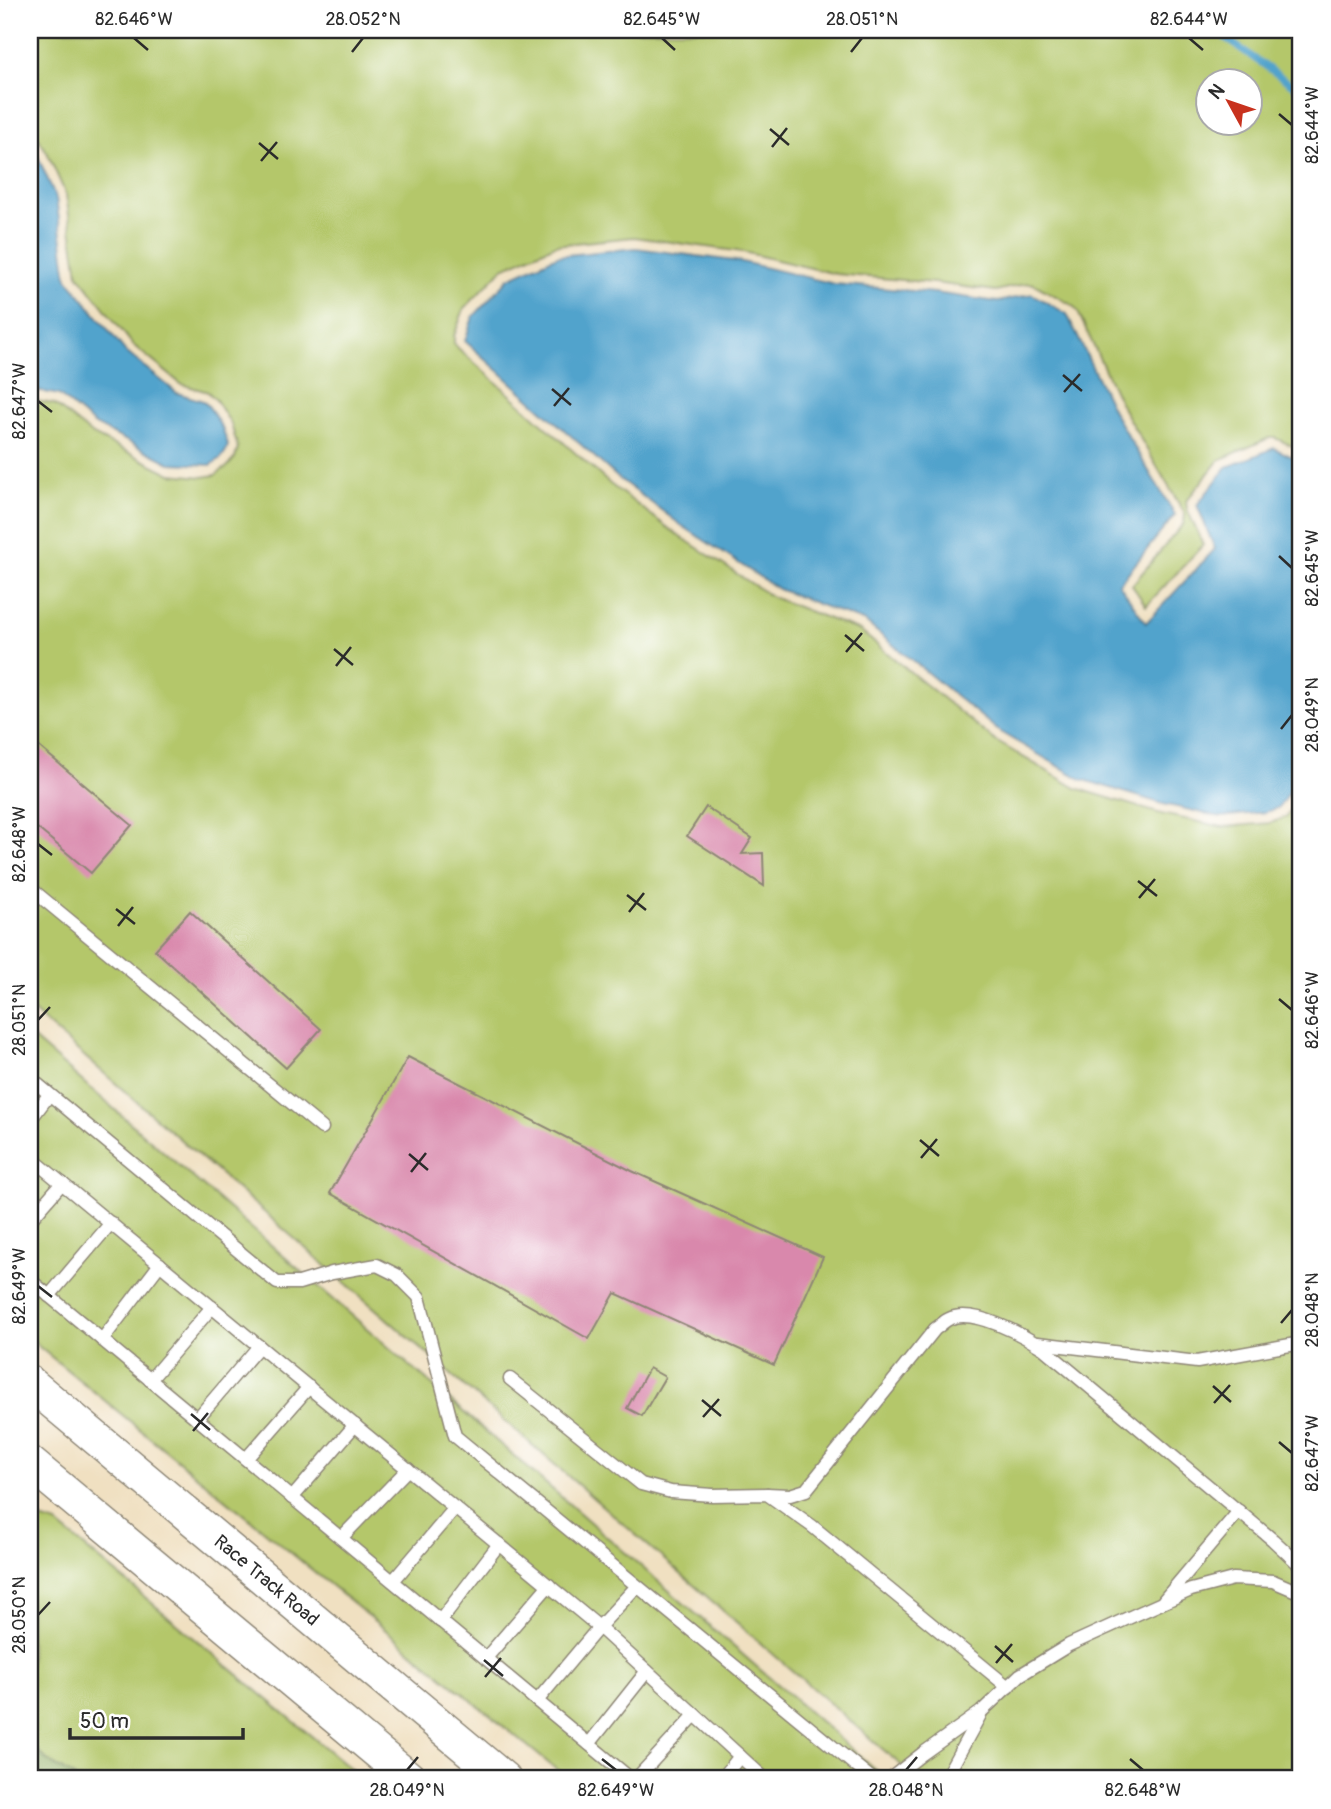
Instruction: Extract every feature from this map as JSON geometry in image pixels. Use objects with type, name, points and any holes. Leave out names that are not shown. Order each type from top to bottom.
[{"type":"main road","name":"Race Track Road","points":[[30,1383],[504,1779]]},
{"type":"main road","points":[[30,1463],[410,1775]]},
{"type":"lane","points":[[30,888],[322,1128]]},
{"type":"lane","points":[[30,1078],[277,1283],[299,1283],[332,1273],[377,1265],[397,1275],[419,1297],[455,1436],[872,1779]]},
{"type":"lane","points":[[30,1120],[49,1095]]},
{"type":"lane","points":[[30,1157],[600,1627],[765,1779]]},
{"type":"lane","points":[[30,1220],[62,1183]]},
{"type":"lane","points":[[49,1296],[111,1223]]},
{"type":"lane","points":[[102,1340],[160,1264]]},
{"type":"lane","points":[[30,1280],[634,1779],[695,1714]]},
{"type":"lane","points":[[150,1380],[212,1307]]},
{"type":"lane","points":[[510,1379],[641,1484],[671,1492],[790,1495],[806,1490],[935,1329],[951,1318],[967,1316],[1020,1333],[1043,1348],[1301,1566]]},
{"type":"lane","points":[[1035,1343],[1197,1362],[1301,1343]]},
{"type":"lane","points":[[197,1419],[260,1346]]},
{"type":"lane","points":[[246,1460],[309,1387]]},
{"type":"lane","points":[[292,1498],[355,1425]]},
{"type":"lane","points":[[341,1538],[408,1469]]},
{"type":"lane","points":[[767,1494],[812,1526],[1008,1687]]},
{"type":"lane","points":[[393,1581],[455,1508]]},
{"type":"lane","points":[[1162,1603],[1239,1511]]},
{"type":"lane","points":[[440,1621],[499,1544]]},
{"type":"lane","points":[[890,1779],[981,1712],[1020,1675],[1069,1645],[1191,1590],[1233,1579],[1273,1581],[1301,1593]]},
{"type":"lane","points":[[486,1658],[549,1585]]},
{"type":"lane","points":[[537,1701],[637,1586]]},
{"type":"lane","points":[[589,1744],[647,1671]]},
{"type":"lane","points":[[945,1779],[981,1712]]},
{"type":"lane","points":[[722,1779],[740,1756]]},
{"type":"green space","points":[[30,30],[1301,30],[1301,450],[1275,438],[1269,438],[1219,460],[1186,501],[1203,545],[1146,606],[1132,585],[1184,523],[1185,514],[1123,409],[1077,310],[1034,284],[996,291],[836,274],[743,252],[634,237],[555,245],[503,268],[464,309],[454,343],[610,484],[675,533],[772,597],[860,631],[994,740],[1076,788],[1161,814],[1223,827],[1271,823],[1286,817],[1301,796],[1301,1779],[917,1779],[30,1009],[30,400],[54,404],[91,434],[171,474],[203,477],[215,475],[235,458],[238,448],[231,424],[216,400],[208,392],[181,384],[133,345],[78,274],[66,195],[47,152],[30,126]]},
{"type":"green space","points":[[30,1036],[886,1779],[568,1779],[38,1346],[30,1336]]},
{"type":"green space","points":[[30,1516],[57,1524],[363,1779],[77,1779],[48,1761],[30,1744]]},
{"type":"green space","points":[[30,1744],[48,1761],[77,1779],[30,1779]]},
{"type":"water","points":[[30,144],[56,198],[67,278],[126,352],[177,393],[203,401],[209,407],[222,428],[228,445],[221,458],[211,465],[170,463],[95,425],[59,395],[30,389]]},
{"type":"water","points":[[636,248],[742,262],[835,284],[998,302],[1032,294],[1067,314],[1114,413],[1175,515],[1119,584],[1146,623],[1215,549],[1197,505],[1227,467],[1274,448],[1301,461],[1301,782],[1297,782],[1278,808],[1221,817],[1163,804],[1081,779],[1000,732],[865,622],[778,589],[681,525],[617,477],[465,341],[473,317],[509,278],[557,256]]},
{"type":"building","points":[[30,739],[132,825],[91,873],[30,822]]},
{"type":"building","points":[[706,807],[752,838],[742,854],[763,853],[764,886],[687,836]]},
{"type":"building","points":[[190,911],[321,1029],[286,1068],[155,950]]},
{"type":"building","points":[[408,1057],[632,1171],[823,1257],[774,1365],[615,1293],[589,1339],[330,1193]]},
{"type":"building","points":[[649,1368],[665,1377],[642,1416],[627,1408]]},
{"type":"waterway","points":[[1214,30],[1301,91]]}]
